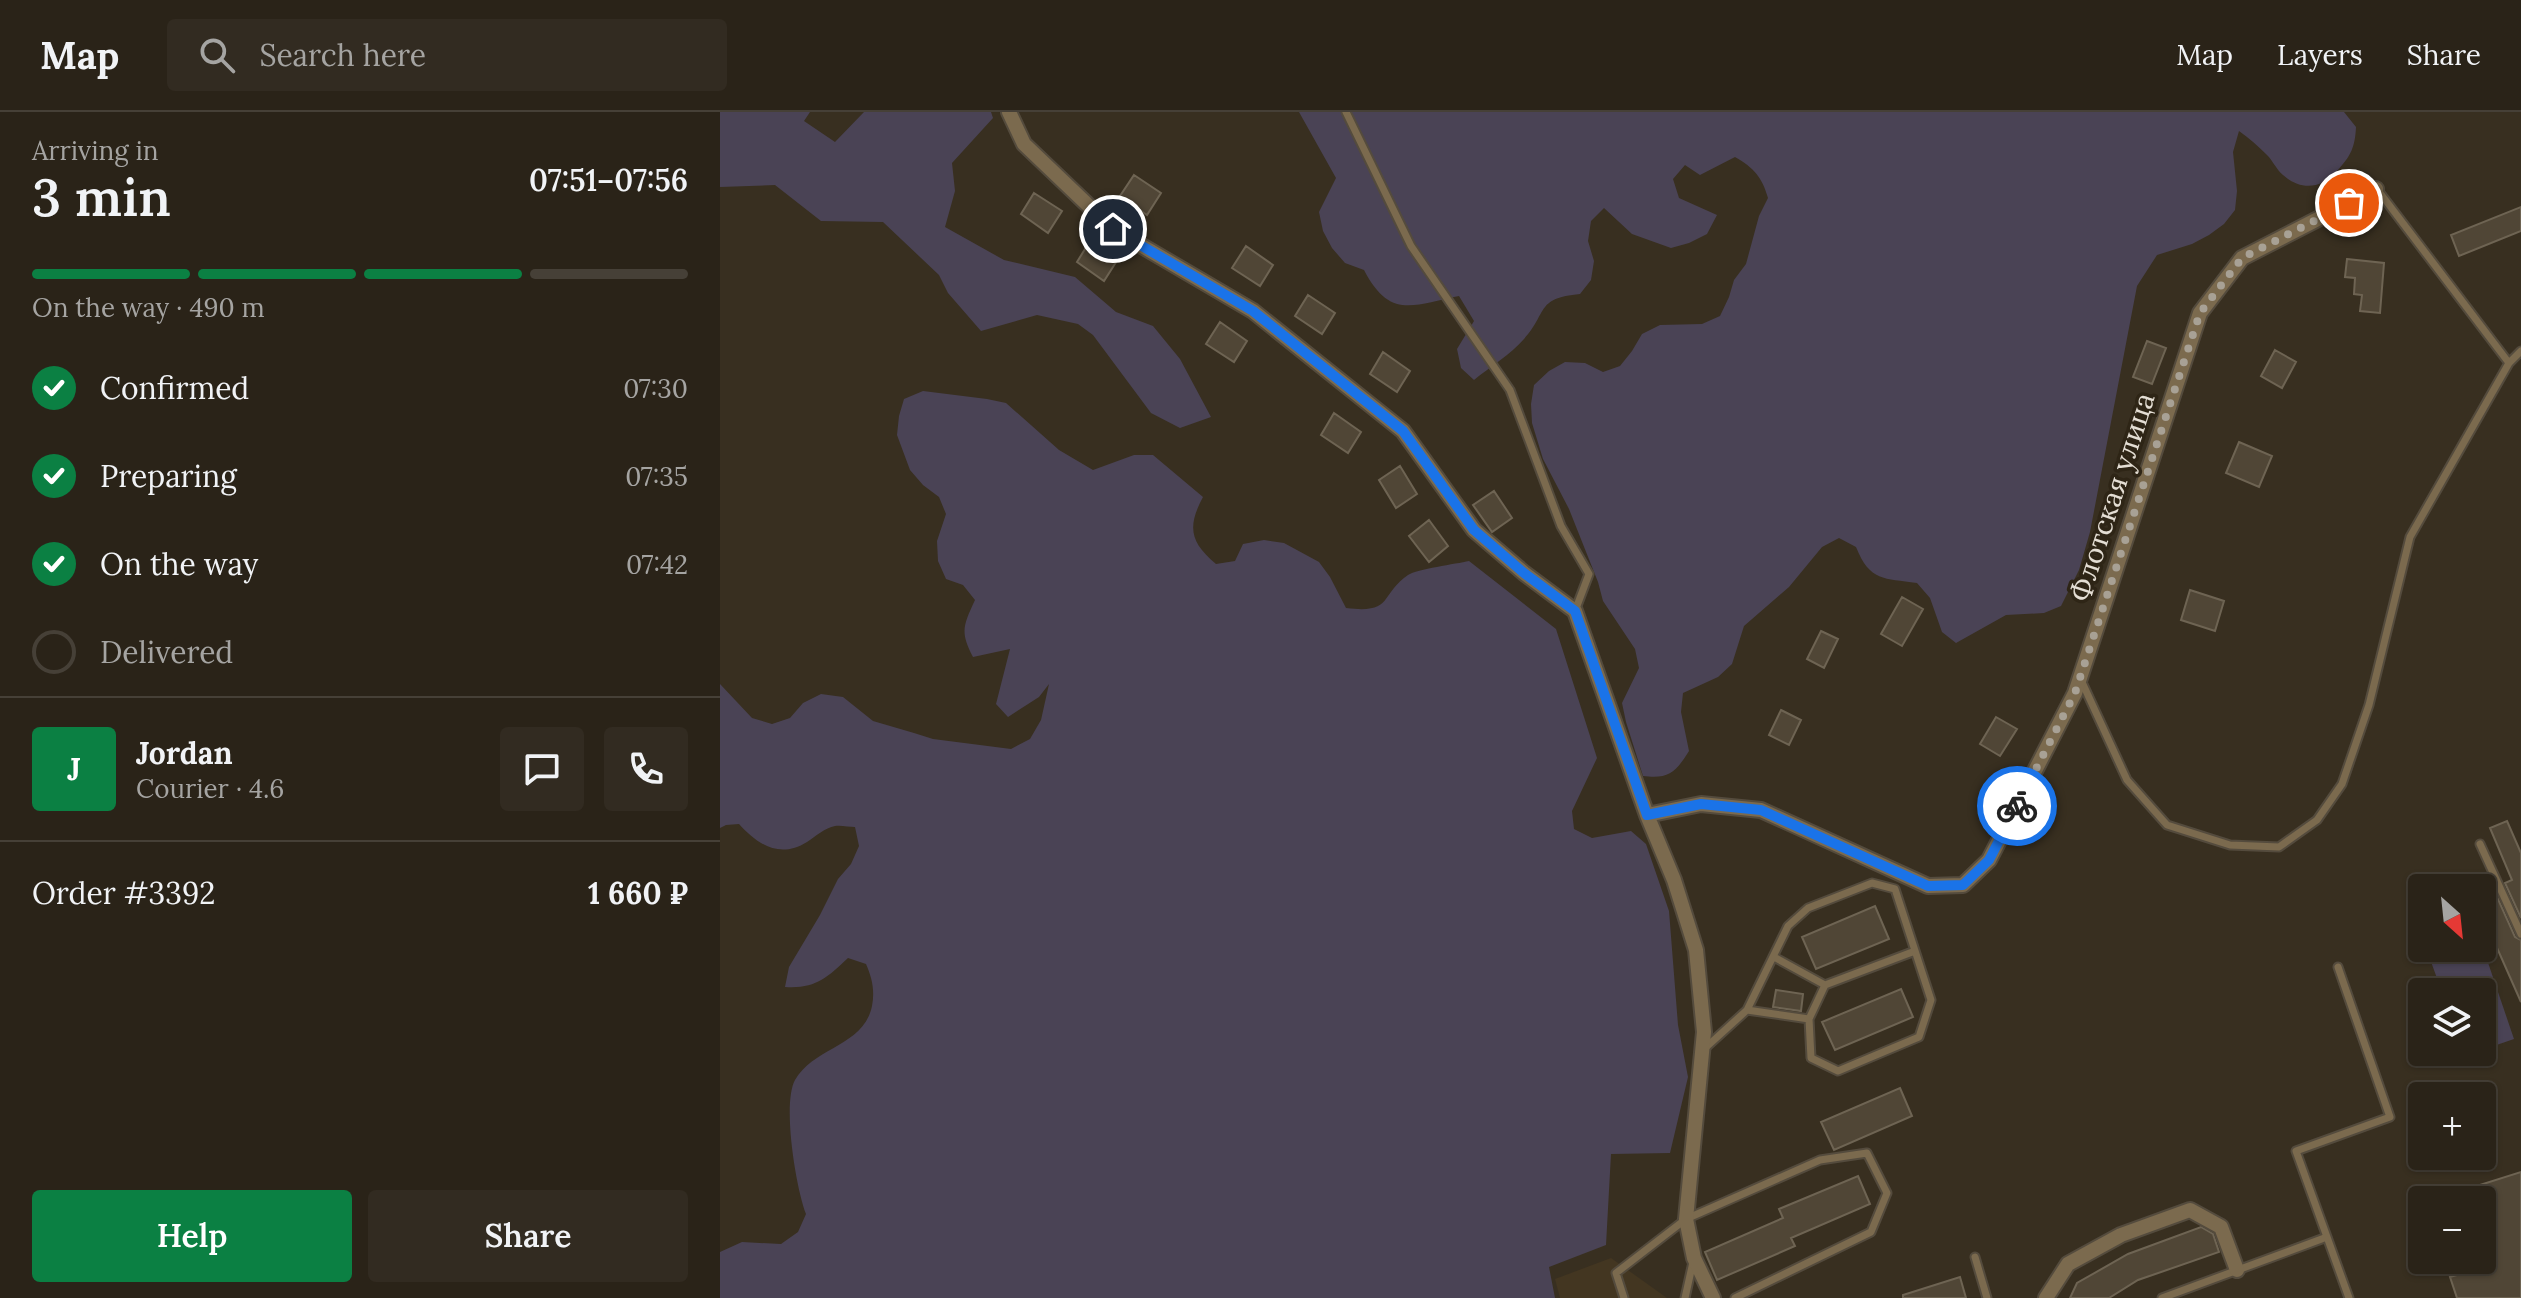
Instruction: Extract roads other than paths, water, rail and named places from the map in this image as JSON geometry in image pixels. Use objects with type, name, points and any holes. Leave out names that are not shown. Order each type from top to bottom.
[{"type":"street","points":[[1009,112],[1024,144],[1113,229],[1253,311],[1403,431],[1474,530],[1575,611],[1647,815],[1674,880],[1696,950],[1701,987],[1703,1050],[1686,1219],[1694,1258],[1713,1298]]},
{"type":"street","name":"Флотская улица","points":[[1647,815],[1701,804],[1761,810],[1928,886],[1963,885],[1989,860],[2075,693],[2200,313],[2242,258],[2376,189]]},
{"type":"street","points":[[2046,1298],[2068,1264],[2121,1235],[2190,1210],[2221,1227],[2237,1270]]},
{"type":"lane","points":[[1346,112],[1411,246],[1510,390],[1561,526],[1589,574],[1575,611]]},
{"type":"lane","points":[[2376,189],[2509,363]]},
{"type":"lane","points":[[2080,678],[2127,780],[2167,825],[2230,845],[2279,847],[2317,820],[2342,784],[2369,705],[2410,537],[2509,363],[2521,351]]},
{"type":"lane","points":[[2480,844],[2521,934]]},
{"type":"lane","points":[[1703,1050],[1747,1010],[1788,926],[1808,908],[1872,883],[1895,889],[1931,1000],[1919,1037],[1838,1071],[1811,1058],[1809,1019],[1825,985],[1915,951]]},
{"type":"lane","points":[[1774,957],[1825,985]]},
{"type":"lane","points":[[2338,967],[2390,1117],[2296,1151],[2349,1298]]},
{"type":"lane","points":[[1747,1010],[1809,1019]]},
{"type":"lane","points":[[1624,1298],[1616,1273],[1686,1219],[1820,1160],[1867,1153],[1887,1193],[1871,1232],[1735,1298]]},
{"type":"lane","points":[[2162,1298],[2327,1237]]},
{"type":"lane","points":[[1975,1257],[1987,1298]]},
{"type":"lane","points":[[1685,1298],[1694,1258]]}]
